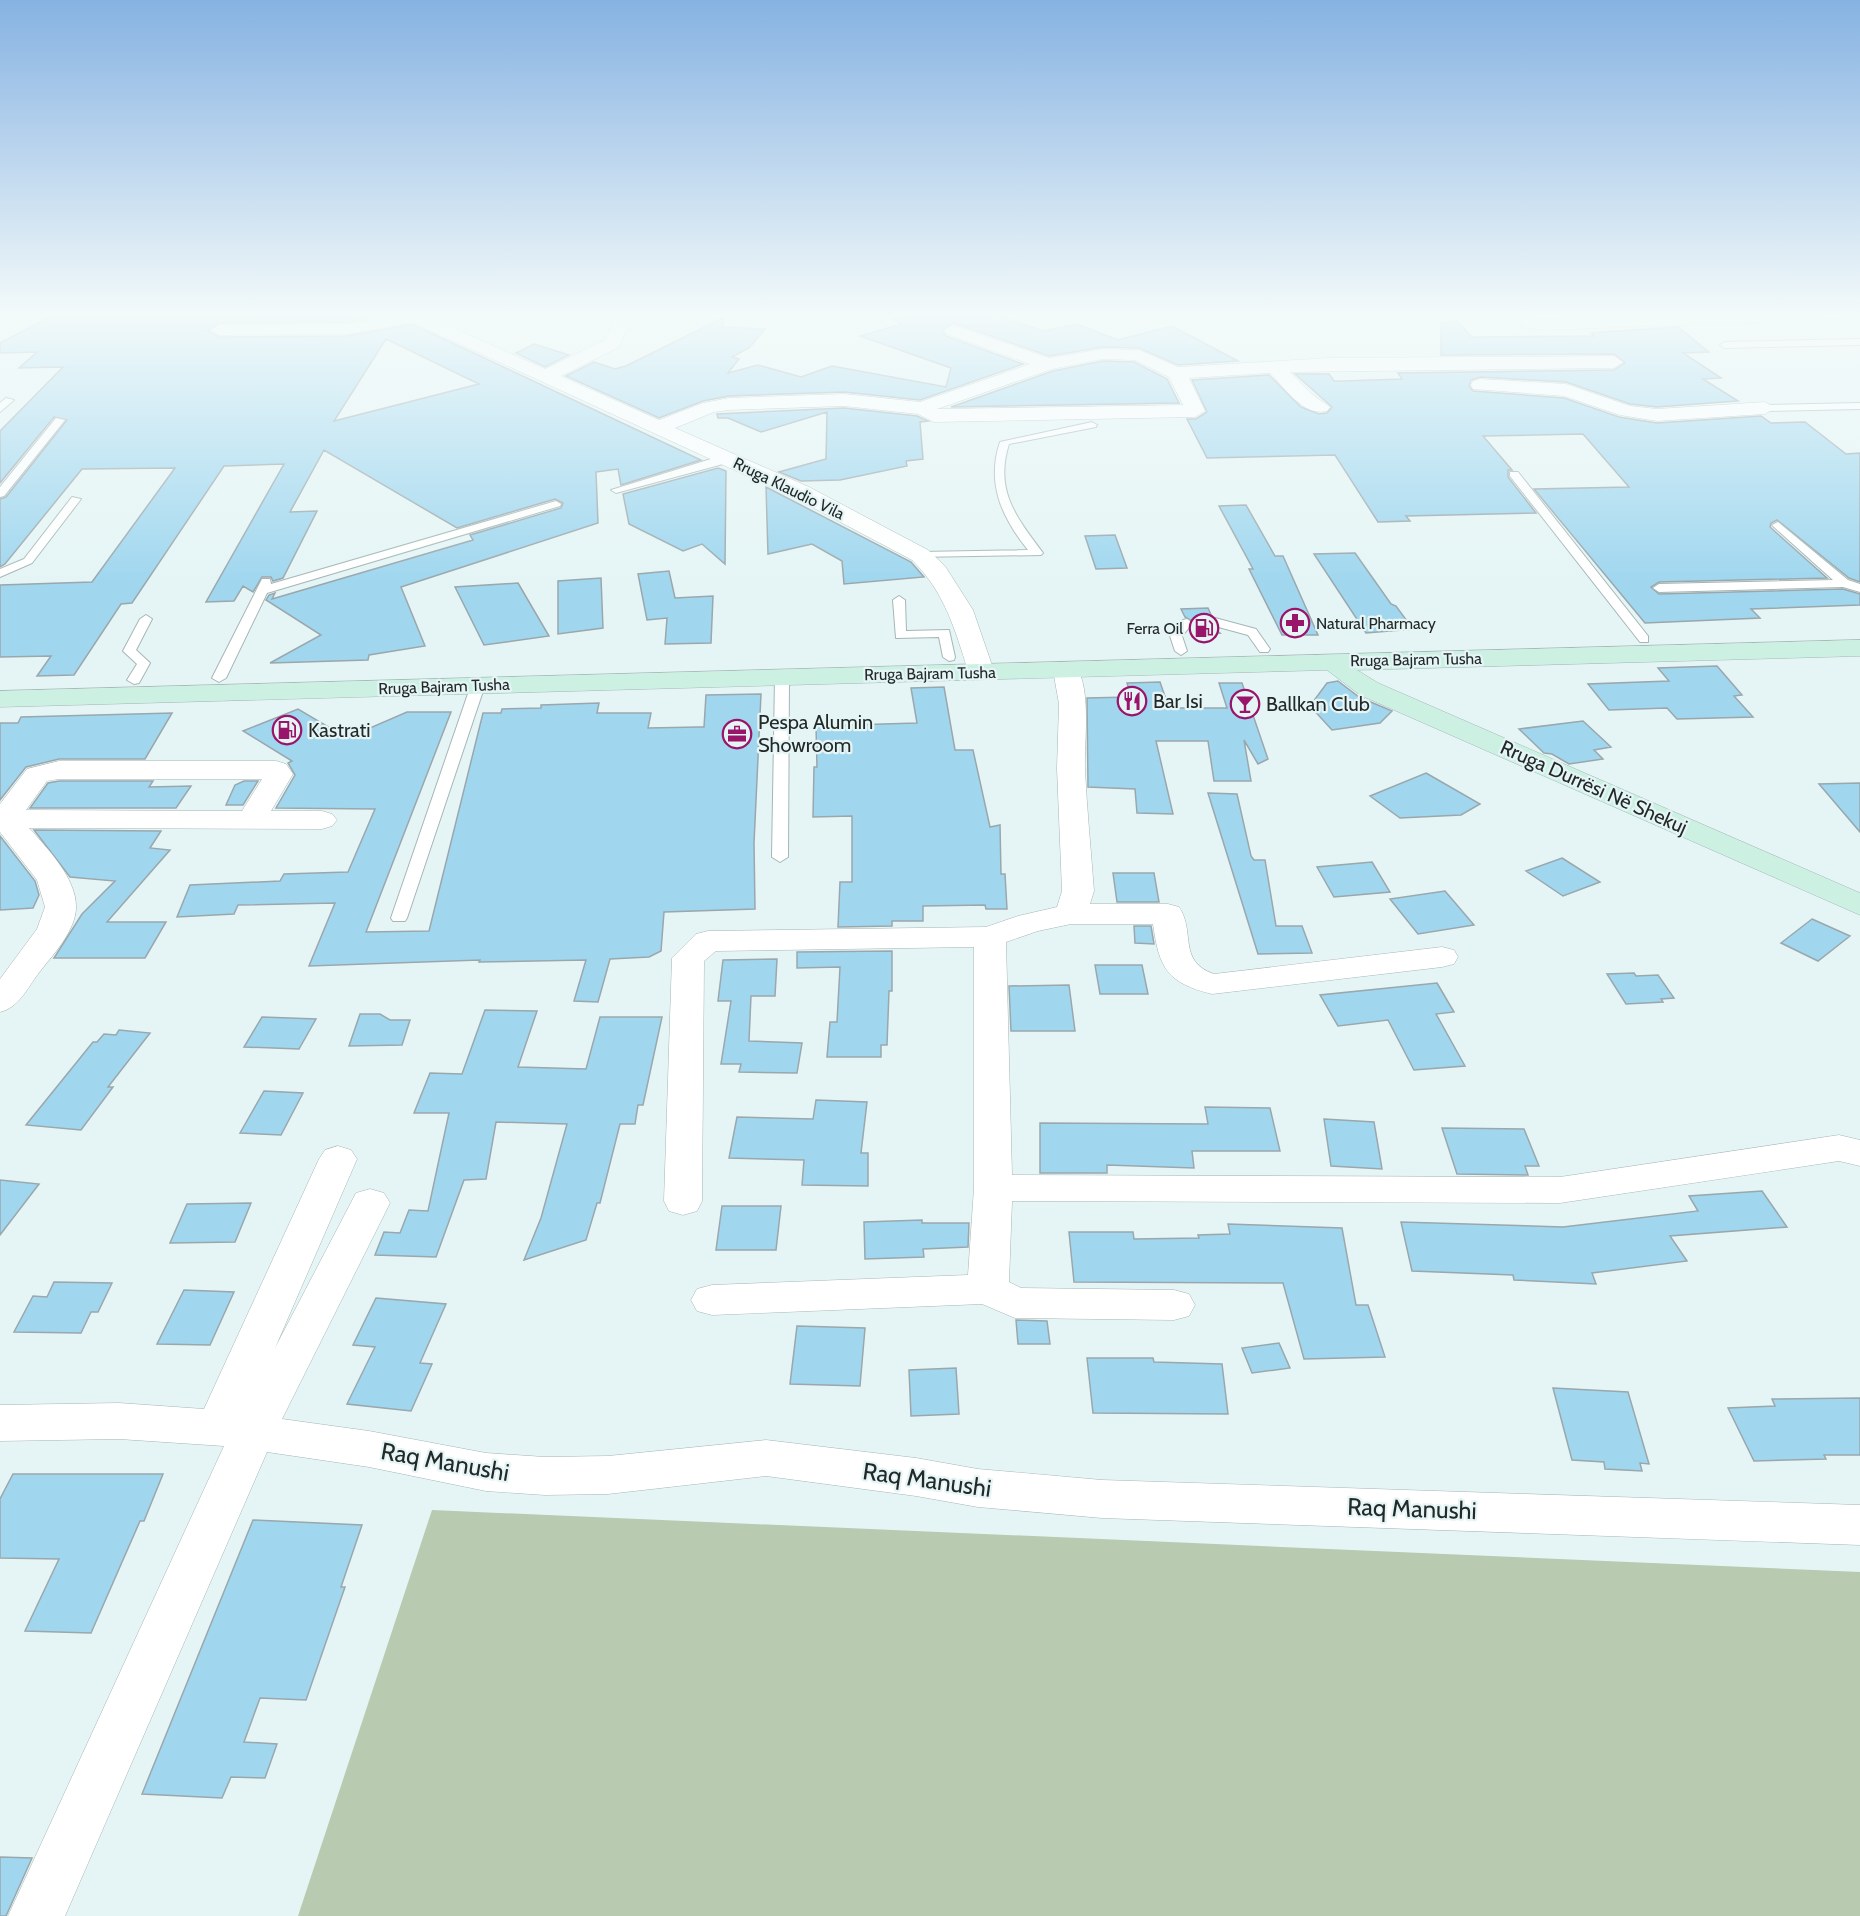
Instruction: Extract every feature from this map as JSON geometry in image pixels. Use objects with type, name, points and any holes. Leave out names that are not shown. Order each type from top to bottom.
[{"type":"main road","name":"Rruga Bajram Tusha","points":[[0,699],[782,677],[1181,651],[1860,634]]},
{"type":"main road","name":"Rruga Bajram Tusha","points":[[0,685],[949,657],[979,663],[1066,670],[1860,648]]},
{"type":"main road","name":"Rruga Durrësi Në Shekuj","points":[[1334,661],[1340,670],[1369,689],[1860,905]]},
{"type":"street","name":"Rruga Klaudio Vila","points":[[600,401],[801,492],[920,555],[938,571],[961,610],[979,663]]},
{"type":"street","points":[[659,427],[710,407],[729,404],[803,401]]},
{"type":"street","points":[[858,401],[921,408],[940,401]]},
{"type":"street","points":[[921,408],[934,416],[1195,411],[1190,401]]},
{"type":"street","points":[[1310,401],[1320,407]]},
{"type":"street","points":[[1603,401],[1640,413],[1694,414],[1765,408]]},
{"type":"street","points":[[1756,401],[1765,408]]},
{"type":"street","points":[[1066,670],[1072,704],[1071,768],[1078,891],[1071,914]]},
{"type":"street","points":[[2,819],[38,775],[48,771],[276,770],[279,774],[251,820]]},
{"type":"street","points":[[2,819],[322,820]]},
{"type":"street","points":[[0,1002],[60,918],[59,897],[36,852],[2,819]]},
{"type":"street","points":[[683,1201],[688,958],[708,941],[990,937],[1029,923],[1071,914],[1168,914],[1175,960],[1191,979],[1212,984],[1442,957]]},
{"type":"street","points":[[988,1289],[993,1188],[990,937]]},
{"type":"street","points":[[993,1188],[1560,1190],[1839,1148],[1860,1153]]},
{"type":"street","points":[[36,1916],[235,1430],[338,1159]]},
{"type":"street","points":[[235,1430],[370,1203]]},
{"type":"street","points":[[712,1300],[988,1289],[1015,1303],[1174,1305]]},
{"type":"street","name":"Raq Manushi","points":[[0,1423],[119,1421],[235,1430],[369,1449],[486,1472],[545,1476],[608,1475],[766,1458],[916,1477],[978,1488],[1102,1499],[1860,1525]]},
{"type":"lane","points":[[1765,408],[1860,406]]},
{"type":"lane","points":[[0,494],[60,420]]},
{"type":"lane","points":[[920,555],[1037,553],[1010,518],[1001,483],[999,456],[1005,442],[1092,424]]},
{"type":"lane","points":[[616,490],[715,461],[730,459]]},
{"type":"lane","points":[[1514,474],[1644,639]]},
{"type":"lane","points":[[0,573],[28,561],[76,499]]},
{"type":"lane","points":[[219,678],[264,586],[556,504]]},
{"type":"lane","points":[[1778,525],[1844,583]]},
{"type":"lane","points":[[1659,588],[1844,583],[1860,588]]},
{"type":"lane","points":[[899,600],[900,635],[945,633],[949,657]]},
{"type":"lane","points":[[134,680],[144,663],[129,651],[146,619]]},
{"type":"lane","points":[[1215,622],[1252,632],[1264,649]]},
{"type":"lane","points":[[1181,651],[1176,636],[1187,623]]},
{"type":"lane","points":[[780,857],[782,677]]},
{"type":"lane","points":[[399,918],[478,685]]},
{"type":"green space","points":[[432,1510],[1860,1572],[1860,1916],[298,1916]]},
{"type":"building","points":[[29,401],[346,401],[334,421],[411,401],[577,401],[701,460],[621,485],[618,469],[596,472],[598,523],[401,587],[425,646],[369,655],[368,660],[270,663],[321,635],[266,600],[269,595],[275,593],[272,599],[473,540],[470,535],[561,508],[563,503],[555,499],[457,528],[324,450],[290,512],[317,511],[283,578],[273,581],[271,577],[262,577],[253,592],[243,586],[234,601],[206,602],[284,464],[224,466],[132,603],[121,604],[74,675],[37,676],[51,656],[0,657],[0,585],[92,582],[175,468],[82,469],[5,564],[0,567],[0,499],[6,497],[67,420],[54,417],[0,483],[0,431]]},
{"type":"building","points":[[622,401],[702,401],[659,418]]},
{"type":"building","points":[[967,401],[1179,403],[951,407]]},
{"type":"building","points":[[1202,401],[1295,401],[1301,407],[1319,414],[1327,413],[1332,407],[1326,401],[1574,401],[1619,417],[1657,423],[1761,416],[1771,423],[1805,422],[1846,454],[1860,453],[1860,582],[1849,578],[1777,520],[1771,523],[1770,527],[1827,578],[1659,582],[1651,587],[1659,594],[1843,589],[1860,594],[1860,605],[1751,609],[1760,618],[1645,623],[1534,489],[1629,487],[1583,434],[1483,436],[1512,470],[1508,470],[1508,477],[1536,513],[1406,516],[1410,521],[1378,522],[1335,455],[1207,458],[1187,419],[1196,419],[1207,412]]},
{"type":"building","points":[[1622,401],[1732,401],[1657,407]]},
{"type":"building","points":[[844,408],[917,416],[928,421],[920,422],[923,459],[906,461],[907,466],[840,480],[801,481],[779,472],[826,459],[827,412],[761,432],[728,418],[718,418],[717,414]]},
{"type":"building","points":[[718,468],[726,471],[725,564],[702,544],[683,551],[629,524],[623,494]]},
{"type":"building","points":[[766,487],[911,562],[924,577],[844,584],[842,561],[812,544],[768,554]]},
{"type":"building","points":[[1246,505],[1275,556],[1283,556],[1318,635],[1282,635],[1249,569],[1253,569],[1219,506]]},
{"type":"building","points":[[1115,535],[1127,568],[1096,569],[1085,536]]},
{"type":"building","points":[[1355,553],[1391,604],[1396,606],[1413,629],[1366,633],[1314,554]]},
{"type":"building","points":[[669,571],[675,598],[713,596],[711,643],[665,644],[667,618],[647,620],[638,574]]},
{"type":"building","points":[[601,578],[603,628],[558,634],[558,581]]},
{"type":"building","points":[[518,583],[549,636],[484,645],[455,587]]},
{"type":"building","name":"Ferra Oil","points":[[1208,608],[1212,617],[1207,623],[1220,633],[1192,634],[1190,630],[1195,623],[1185,617],[1181,609]]},
{"type":"building","points":[[1717,666],[1742,695],[1734,696],[1753,717],[1677,719],[1667,708],[1609,710],[1588,684],[1669,681],[1658,668]]},
{"type":"building","points":[[1338,681],[1359,697],[1392,711],[1380,723],[1332,730],[1310,706],[1327,683]]},
{"type":"building","points":[[1160,682],[1169,708],[1227,708],[1219,683],[1242,683],[1268,759],[1258,764],[1244,740],[1251,781],[1214,781],[1208,741],[1156,741],[1173,814],[1137,813],[1135,789],[1088,787],[1087,698],[1131,697],[1127,683]]},
{"type":"building","points":[[944,687],[955,750],[973,750],[990,827],[1000,825],[1001,874],[1005,874],[1007,909],[986,909],[985,905],[923,906],[923,921],[892,921],[892,926],[838,927],[840,882],[852,882],[852,816],[813,817],[814,767],[817,767],[816,726],[917,723],[911,688]]},
{"type":"building","points":[[761,694],[754,843],[755,909],[664,912],[661,951],[649,957],[610,959],[598,1002],[574,1001],[586,960],[479,962],[480,960],[309,966],[335,903],[238,905],[234,914],[177,917],[190,885],[280,881],[284,874],[348,872],[375,809],[276,808],[295,775],[288,763],[292,761],[243,731],[298,709],[347,738],[407,712],[451,712],[366,932],[429,931],[483,713],[501,713],[502,709],[541,708],[541,705],[599,703],[597,713],[651,713],[648,728],[704,727],[706,695]]},
{"type":"building","points":[[172,713],[145,759],[59,759],[26,767],[0,800],[0,723],[18,723],[21,717]]},
{"type":"building","points":[[1583,721],[1611,747],[1594,750],[1603,759],[1569,764],[1552,754],[1544,753],[1519,729]]},
{"type":"building","points":[[1426,773],[1480,804],[1461,815],[1400,818],[1370,796]]},
{"type":"building","points":[[153,781],[149,787],[191,786],[176,808],[30,808],[48,783]]},
{"type":"building","points":[[244,781],[258,781],[243,805],[226,805],[235,785]]},
{"type":"building","points":[[1860,783],[1860,832],[1819,784]]},
{"type":"building","points":[[1208,793],[1237,794],[1251,856],[1254,860],[1265,860],[1276,926],[1302,926],[1312,953],[1258,954]]},
{"type":"building","points":[[34,830],[161,831],[150,848],[170,850],[107,922],[166,922],[145,958],[54,958],[82,914],[115,881],[70,877]]},
{"type":"building","points":[[0,836],[35,881],[39,895],[33,908],[0,910]]},
{"type":"building","points":[[1562,858],[1600,882],[1563,896],[1526,871]]},
{"type":"building","points":[[1372,862],[1390,892],[1334,897],[1317,867]]},
{"type":"building","points":[[1113,873],[1154,873],[1159,902],[1117,902]]},
{"type":"building","points":[[1445,891],[1474,925],[1418,934],[1390,899]]},
{"type":"building","points":[[1812,919],[1850,936],[1818,961],[1781,943]]},
{"type":"building","points":[[1134,926],[1151,926],[1154,944],[1135,943]]},
{"type":"building","points":[[892,951],[892,991],[889,991],[887,1045],[881,1045],[881,1057],[827,1057],[830,1022],[837,1022],[840,967],[797,968],[797,952]]},
{"type":"building","points":[[777,959],[775,996],[751,996],[749,1041],[802,1043],[797,1073],[739,1072],[741,1064],[721,1064],[731,1001],[718,1001],[723,960]]},
{"type":"building","points":[[1095,965],[1142,965],[1148,994],[1100,994]]},
{"type":"building","points":[[1634,973],[1636,976],[1658,975],[1674,998],[1661,999],[1663,1002],[1626,1004],[1607,974]]},
{"type":"building","points":[[1437,983],[1454,1012],[1436,1014],[1465,1066],[1414,1070],[1388,1020],[1338,1026],[1320,995]]},
{"type":"building","points":[[1069,985],[1075,1031],[1011,1031],[1009,986]]},
{"type":"building","points":[[485,1010],[537,1011],[518,1067],[586,1069],[600,1017],[662,1017],[643,1105],[638,1105],[635,1124],[620,1124],[600,1203],[597,1203],[586,1240],[524,1260],[541,1218],[567,1124],[496,1122],[486,1179],[464,1180],[436,1257],[375,1255],[384,1232],[400,1233],[409,1210],[428,1211],[449,1113],[414,1113],[430,1073],[462,1074]]},
{"type":"building","points":[[360,1014],[380,1014],[390,1020],[410,1020],[402,1045],[349,1046]]},
{"type":"building","points":[[262,1017],[316,1019],[299,1049],[244,1047]]},
{"type":"building","points":[[119,1030],[150,1033],[108,1087],[113,1087],[81,1130],[26,1125],[93,1042],[97,1042],[104,1034],[116,1035]]},
{"type":"building","points":[[264,1091],[303,1093],[281,1135],[240,1133]]},
{"type":"building","points":[[816,1100],[867,1102],[861,1153],[868,1153],[868,1186],[802,1185],[804,1160],[729,1158],[737,1117],[813,1119]]},
{"type":"building","points":[[1205,1107],[1270,1108],[1280,1151],[1192,1151],[1194,1168],[1107,1165],[1107,1173],[1040,1173],[1040,1123],[1208,1124]]},
{"type":"building","points":[[1324,1119],[1374,1122],[1382,1169],[1331,1166]]},
{"type":"building","points":[[1442,1128],[1524,1129],[1539,1166],[1525,1166],[1528,1175],[1457,1174]]},
{"type":"building","points":[[0,1180],[39,1184],[0,1235]]},
{"type":"building","points":[[1762,1191],[1787,1227],[1670,1236],[1687,1261],[1592,1273],[1596,1284],[1514,1280],[1513,1275],[1412,1271],[1401,1222],[1563,1227],[1698,1211],[1689,1196]]},
{"type":"building","points":[[251,1203],[235,1242],[170,1243],[187,1204]]},
{"type":"building","points":[[722,1206],[781,1206],[776,1250],[716,1250]]},
{"type":"building","points":[[922,1220],[922,1223],[969,1223],[968,1247],[923,1249],[924,1257],[865,1259],[864,1222]]},
{"type":"building","points":[[1228,1224],[1342,1228],[1356,1305],[1368,1305],[1385,1357],[1304,1359],[1283,1283],[1074,1282],[1069,1232],[1133,1232],[1134,1239],[1199,1238],[1198,1235],[1230,1234]]},
{"type":"building","points":[[54,1282],[112,1283],[98,1312],[91,1312],[81,1333],[14,1332],[33,1296],[47,1297]]},
{"type":"building","points":[[184,1290],[234,1292],[210,1345],[157,1344]]},
{"type":"building","points":[[376,1298],[446,1304],[420,1363],[432,1364],[411,1411],[347,1404],[375,1347],[353,1345]]},
{"type":"building","points":[[1016,1320],[1047,1321],[1050,1344],[1018,1344]]},
{"type":"building","points":[[797,1326],[865,1328],[860,1386],[790,1384]]},
{"type":"building","points":[[1279,1343],[1290,1368],[1252,1373],[1242,1348]]},
{"type":"building","points":[[1087,1358],[1153,1358],[1154,1362],[1222,1364],[1228,1414],[1093,1413]]},
{"type":"building","points":[[956,1368],[959,1414],[911,1416],[909,1370]]},
{"type":"building","points":[[1553,1388],[1628,1392],[1649,1464],[1640,1463],[1642,1471],[1605,1469],[1604,1462],[1572,1460]]},
{"type":"building","points":[[1860,1398],[1860,1455],[1824,1455],[1826,1459],[1754,1461],[1728,1408],[1775,1406],[1772,1399]]},
{"type":"building","points":[[13,1474],[163,1474],[144,1521],[140,1521],[91,1633],[25,1631],[59,1559],[0,1558],[0,1499]]},
{"type":"building","points":[[253,1520],[362,1525],[341,1587],[345,1587],[306,1700],[260,1698],[244,1742],[277,1744],[265,1778],[231,1777],[222,1798],[142,1794]]},
{"type":"building","points":[[0,1857],[32,1858],[6,1916],[0,1916]]},
{"type":"place","name":"Natural Pharmacy","points":[[1295,623]]},
{"type":"place","name":"Ferra Oil","points":[[1204,628]]},
{"type":"place","name":"Bar Isi","points":[[1132,701]]},
{"type":"place","name":"Ballkan Club","points":[[1245,704]]},
{"type":"place","name":"Kastrati","points":[[287,730]]},
{"type":"place","name":"Pespa Alumin Showroom","points":[[737,734]]}]
